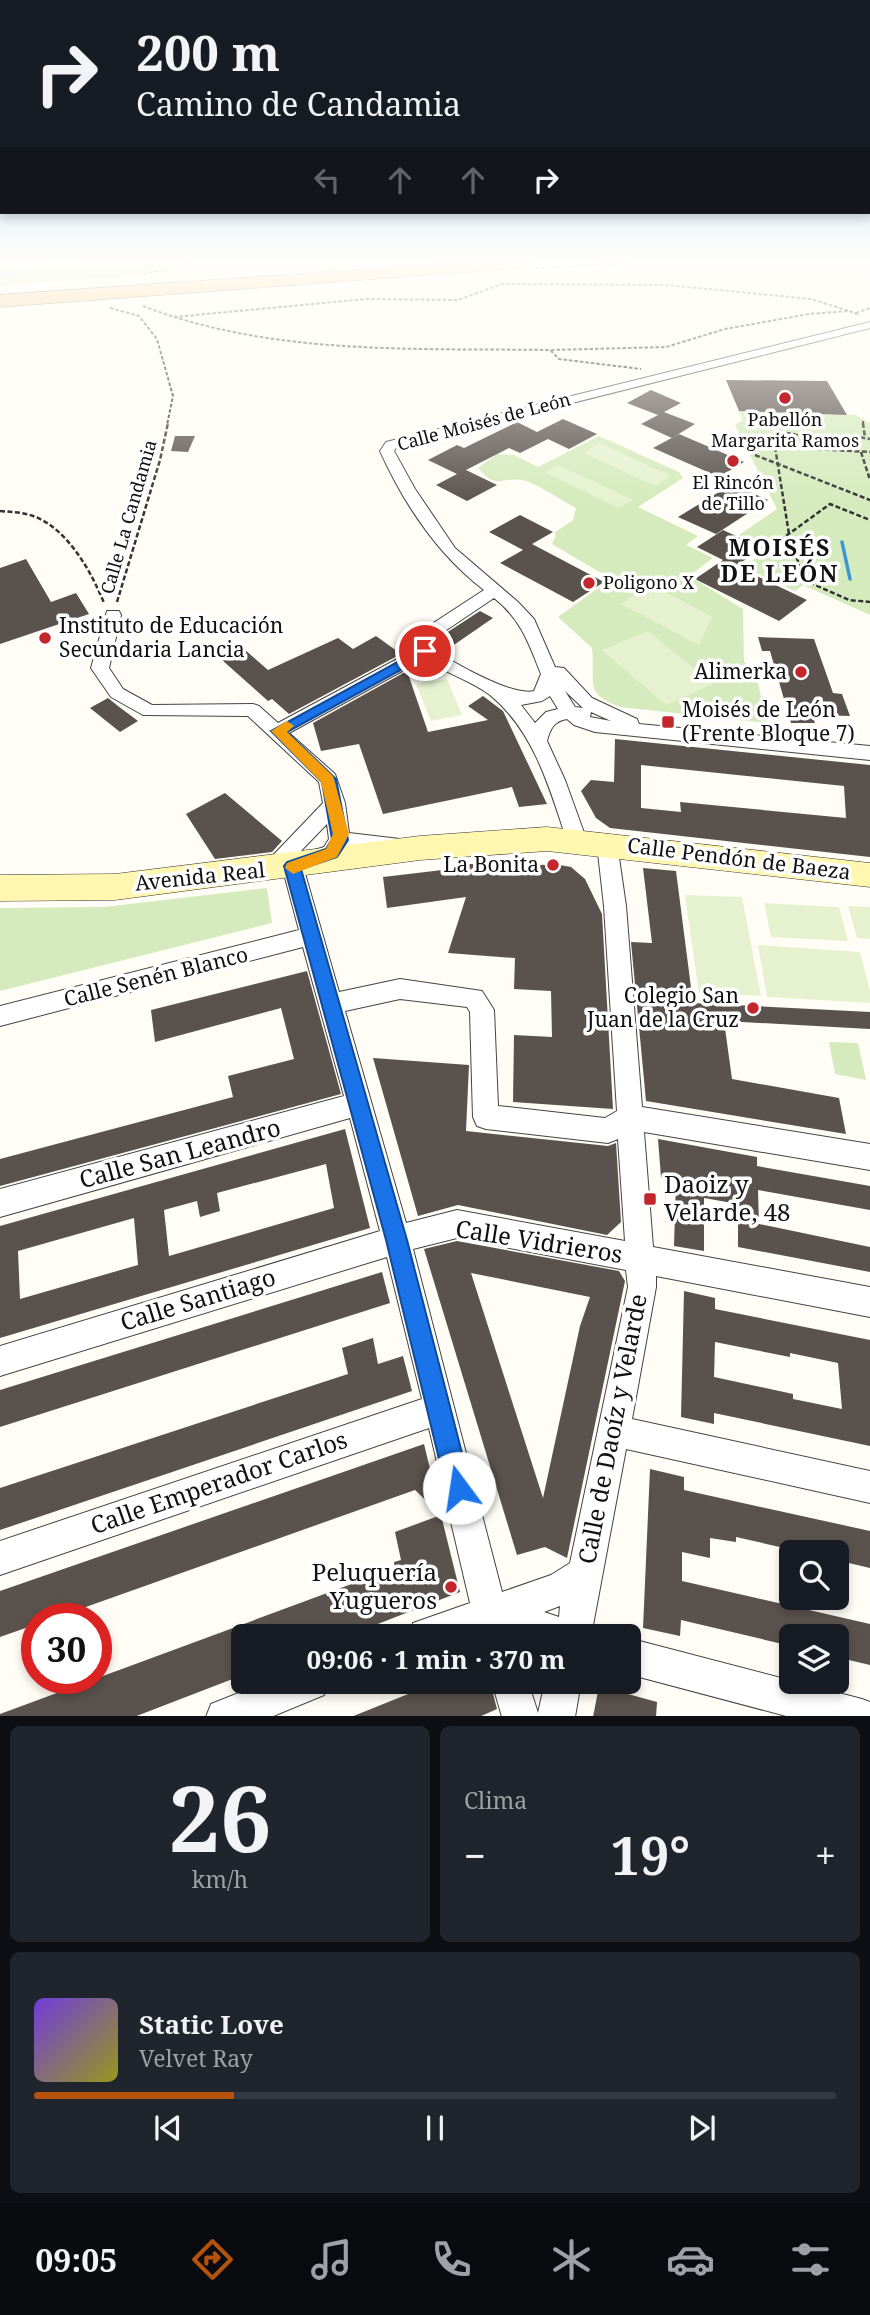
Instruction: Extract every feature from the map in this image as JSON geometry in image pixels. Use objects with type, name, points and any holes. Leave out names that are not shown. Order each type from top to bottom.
[{"type":"main road","name":"Avenida Real","points":[[0,888],[116,887],[282,868],[420,848],[547,839],[592,842]]},
{"type":"main road","name":"Calle Pendón de Baeza","points":[[592,842],[870,874]]},
{"type":"street","name":"Calle Moisés de León","points":[[783,343],[665,376],[408,440],[389,448],[388,454],[451,553],[528,622],[549,675],[570,713],[585,724],[870,753]]},
{"type":"street","points":[[494,592],[421,639],[425,651],[495,690],[524,700],[541,695]]},
{"type":"street","points":[[113,615],[100,668],[117,693],[149,710],[253,710],[328,779],[335,803],[340,840],[331,853],[282,868]]},
{"type":"street","name":"Calle Moisés de León","points":[[540,648],[575,692],[598,710],[652,731]]},
{"type":"street","points":[[278,731],[425,651]]},
{"type":"street","points":[[533,734],[541,695],[549,675]]},
{"type":"street","points":[[495,690],[533,734]]},
{"type":"street","points":[[533,734],[546,720],[570,713]]},
{"type":"street","name":"Calle Moisés de León","points":[[570,713],[623,720]]},
{"type":"street","name":"Calle de Daoíz y Velarde","points":[[533,734],[592,842],[615,906],[642,1287],[575,1624]]},
{"type":"street","points":[[282,868],[335,803]]},
{"type":"street","points":[[340,840],[420,848]]},
{"type":"street","points":[[282,868],[311,935],[397,1240],[493,1624],[585,1574]]},
{"type":"street","name":"Calle Senén Blanco","points":[[0,1016],[285,944],[311,935]]},
{"type":"street","points":[[331,1004],[400,989],[474,998],[482,1010],[486,1117],[608,1131],[630,1118],[870,1157]]},
{"type":"street","name":"Calle San Leandro","points":[[0,1203],[359,1104]]},
{"type":"street","name":"Calle Vidrieros","points":[[397,1240],[457,1224],[870,1302]]},
{"type":"street","name":"Calle Santiago","points":[[0,1361],[397,1240]]},
{"type":"street","name":"Calle Emperador Carlos","points":[[0,1558],[439,1409]]},
{"type":"street","points":[[614,1431],[870,1487]]},
{"type":"street","points":[[641,1659],[858,1716]]},
{"type":"street","points":[[226,1716],[281,1694]]},
{"type":"street","points":[[514,1694],[521,1716]]},
{"type":"street","points":[[556,1716],[561,1694]]},
{"type":"path","name":"Calle La Candamia","points":[[0,510],[22,512],[43,521],[89,571],[105,607],[113,615],[160,460],[173,396],[158,343]]},
{"type":"path","points":[[316,343],[550,350],[666,347],[679,343]]},
{"type":"path","points":[[550,350],[559,359],[626,366],[665,376]]},
{"type":"path","points":[[864,419],[865,438]]},
{"type":"path","points":[[768,446],[765,438],[784,430],[814,438],[851,436],[870,439]]},
{"type":"path","points":[[870,452],[768,446],[745,448],[780,465],[870,500]]},
{"type":"path","points":[[775,447],[789,534],[804,580],[849,600],[870,602]]},
{"type":"path","points":[[861,451],[870,480]]},
{"type":"path","points":[[768,549],[830,504],[870,520]]},
{"type":"path","points":[[849,600],[850,606]]},
{"type":"green space","points":[[739,411],[856,415],[870,423],[870,615],[803,585],[795,591],[744,567],[768,549],[739,535],[777,509],[735,425],[743,420]]},
{"type":"green space","points":[[599,436],[679,472],[683,478],[638,507],[698,536],[686,545],[713,558],[689,576],[743,609],[744,662],[755,670],[767,723],[620,707],[600,697],[595,691],[592,648],[558,617],[611,579],[552,544],[556,535],[554,533],[573,520],[576,508],[527,481],[494,481],[478,468],[497,454],[514,455],[538,467]]},
{"type":"green space","points":[[599,443],[671,476],[655,486],[584,453]]},
{"type":"green space","points":[[558,465],[634,500],[618,508],[545,472]]},
{"type":"green space","points":[[650,584],[712,617],[699,645],[621,604]]},
{"type":"green space","points":[[648,631],[713,684],[666,705],[602,650]]},
{"type":"green space","points":[[447,679],[462,715],[431,721],[416,684]]},
{"type":"green space","points":[[267,888],[272,923],[0,991],[0,908],[104,907]]},
{"type":"green space","points":[[685,895],[742,897],[761,996],[699,993]]},
{"type":"green space","points":[[764,903],[839,907],[848,941],[771,937]]},
{"type":"green space","points":[[848,906],[870,907],[870,939],[857,938]]},
{"type":"green space","points":[[758,945],[860,952],[870,991],[870,1003],[767,997]]},
{"type":"green space","points":[[829,1042],[858,1043],[866,1080],[835,1074]]},
{"type":"building","name":"Pabellón Margarita Ramos","points":[[726,380],[827,381],[847,415],[739,411]]},
{"type":"building","points":[[651,390],[681,403],[664,412],[695,424],[672,438],[641,424],[658,415],[627,403]]},
{"type":"building","points":[[563,419],[597,434],[569,449],[548,439],[520,453],[509,448],[466,470],[497,485],[467,501],[436,485],[457,474],[428,460],[457,445],[464,448],[517,422],[537,432]]},
{"type":"building","points":[[679,434],[744,462],[719,477],[653,448]]},
{"type":"building","points":[[175,436],[195,436],[188,452],[171,451]]},
{"type":"building","points":[[732,484],[768,500],[716,534],[678,517]]},
{"type":"building","points":[[520,515],[553,532],[532,544],[604,582],[573,602],[500,563],[523,550],[489,532]]},
{"type":"building","points":[[723,530],[762,548],[736,566],[807,600],[779,621],[695,579],[723,560],[697,547]]},
{"type":"building","points":[[26,559],[51,602],[76,593],[89,614],[0,644],[0,568]]},
{"type":"building","points":[[480,611],[493,618],[448,649],[434,641]]},
{"type":"building","points":[[376,636],[401,654],[289,714],[272,699],[268,701],[222,660],[244,649],[268,670],[338,638],[353,649]]},
{"type":"building","name":"Alimerka","points":[[758,637],[814,639],[833,693],[842,694],[850,716],[812,715],[815,723],[791,723],[770,651],[762,651]]},
{"type":"building","points":[[407,671],[428,732],[488,720],[468,706],[483,696],[503,711],[547,804],[519,807],[512,787],[383,814],[359,744],[321,751],[313,723]]},
{"type":"building","points":[[108,698],[138,721],[120,732],[90,708]]},
{"type":"building","points":[[615,739],[870,765],[870,857],[610,828],[596,818],[581,791],[591,780],[614,782]],"holes":[[[641,765],[844,786],[846,818],[680,802],[681,812],[641,808]]]},
{"type":"building","points":[[225,793],[282,841],[272,852],[215,859],[186,814]]},
{"type":"building","points":[[468,864],[560,865],[571,867],[585,879],[602,914],[613,1109],[513,1102],[514,1035],[552,1037],[551,991],[514,989],[515,958],[448,953],[466,897],[387,908],[383,877],[468,867]]},
{"type":"building","points":[[643,868],[676,871],[693,1003],[870,1012],[870,1029],[724,1021],[732,1079],[839,1098],[846,1134],[646,1101],[631,942],[652,943]]},
{"type":"building","points":[[307,971],[341,1094],[0,1186],[0,1159],[233,1097],[228,1076],[294,1059],[281,1008],[155,1042],[151,1010]]},
{"type":"building","points":[[373,1058],[469,1065],[466,1131],[608,1146],[616,1143],[621,1222],[607,1235],[458,1205],[418,1216]]},
{"type":"building","points":[[345,1129],[370,1228],[0,1338],[0,1226]],"holes":[[[326,1164],[334,1208],[169,1256],[164,1210],[197,1201],[200,1217],[220,1211],[217,1193]],[[134,1218],[138,1265],[20,1299],[18,1251]]]},
{"type":"building","points":[[658,1139],[757,1157],[757,1166],[870,1186],[870,1210],[758,1190],[759,1224],[870,1247],[870,1272],[738,1247],[738,1204],[704,1198],[704,1251],[674,1246],[676,1180],[661,1177]]},
{"type":"building","points":[[457,1241],[619,1271],[625,1281],[567,1558],[545,1547],[517,1555],[424,1249]],"holes":[[[471,1273],[590,1297],[580,1326],[543,1498]]]},
{"type":"building","points":[[382,1272],[390,1303],[0,1427],[0,1390]]},
{"type":"building","points":[[684,1291],[715,1298],[715,1309],[870,1340],[870,1446],[714,1413],[714,1424],[681,1417]],"holes":[[[715,1342],[790,1357],[790,1353],[838,1363],[842,1409],[793,1399],[793,1394],[714,1377]]]},
{"type":"building","points":[[373,1338],[378,1364],[403,1356],[412,1391],[0,1530],[0,1488],[348,1374],[342,1348]]},
{"type":"building","points":[[424,1444],[441,1515],[415,1490],[97,1603],[21,1603],[21,1630],[0,1637],[0,1591]]},
{"type":"building","points":[[650,1469],[684,1477],[684,1490],[870,1531],[870,1568],[849,1563],[849,1540],[779,1540],[779,1547],[736,1537],[736,1542],[710,1538],[710,1558],[682,1552],[682,1581],[779,1603],[779,1610],[809,1610],[870,1624],[870,1665],[849,1660],[849,1624],[779,1624],[779,1643],[681,1620],[680,1636],[643,1628]]},
{"type":"building","points":[[441,1515],[460,1592],[378,1624],[243,1624],[395,1568],[394,1562],[401,1560],[395,1532]]},
{"type":"building","points":[[231,1629],[231,1680],[137,1716],[0,1716],[54,1694],[112,1694],[112,1673]]},
{"type":"building","points":[[408,1694],[493,1694],[497,1709],[481,1716],[353,1716]]},
{"type":"building","points":[[597,1694],[628,1694],[657,1702],[656,1716],[593,1716]]},
{"type":"waterway","points":[[842,542],[850,579]]},
{"type":"slow traffic","points":[[287,726],[278,731],[328,779],[341,834],[331,853],[292,866],[293,868]]},
{"type":"place","name":"Pabellón Margarita Ramos","points":[[785,398]]},
{"type":"place","name":"El Rincón de Tillo","points":[[733,461]]},
{"type":"place","name":"Poligono X","points":[[589,583]]},
{"type":"place","name":"Instituto de Educación Secundaria Lancia","points":[[45,638]]},
{"type":"place","name":"Alimerka","points":[[801,672]]},
{"type":"place","name":"Moisés de León (Frente Bloque 7)","points":[[668,722]]},
{"type":"place","name":"La Bonita","points":[[553,865]]},
{"type":"place","name":"Colegio San Juan de la Cruz","points":[[753,1008]]},
{"type":"place","name":"Daoiz y Velarde, 48","points":[[650,1199]]},
{"type":"place","name":"Peluquería Yugueros","points":[[451,1587]]},
{"type":"district","name":"MOISÉS DE LEÓN","points":[[780,561]]},
{"type":"route","points":[[425,651],[278,731],[328,779],[332,791],[340,840],[331,853],[292,866],[397,1240],[459,1488]]}]
